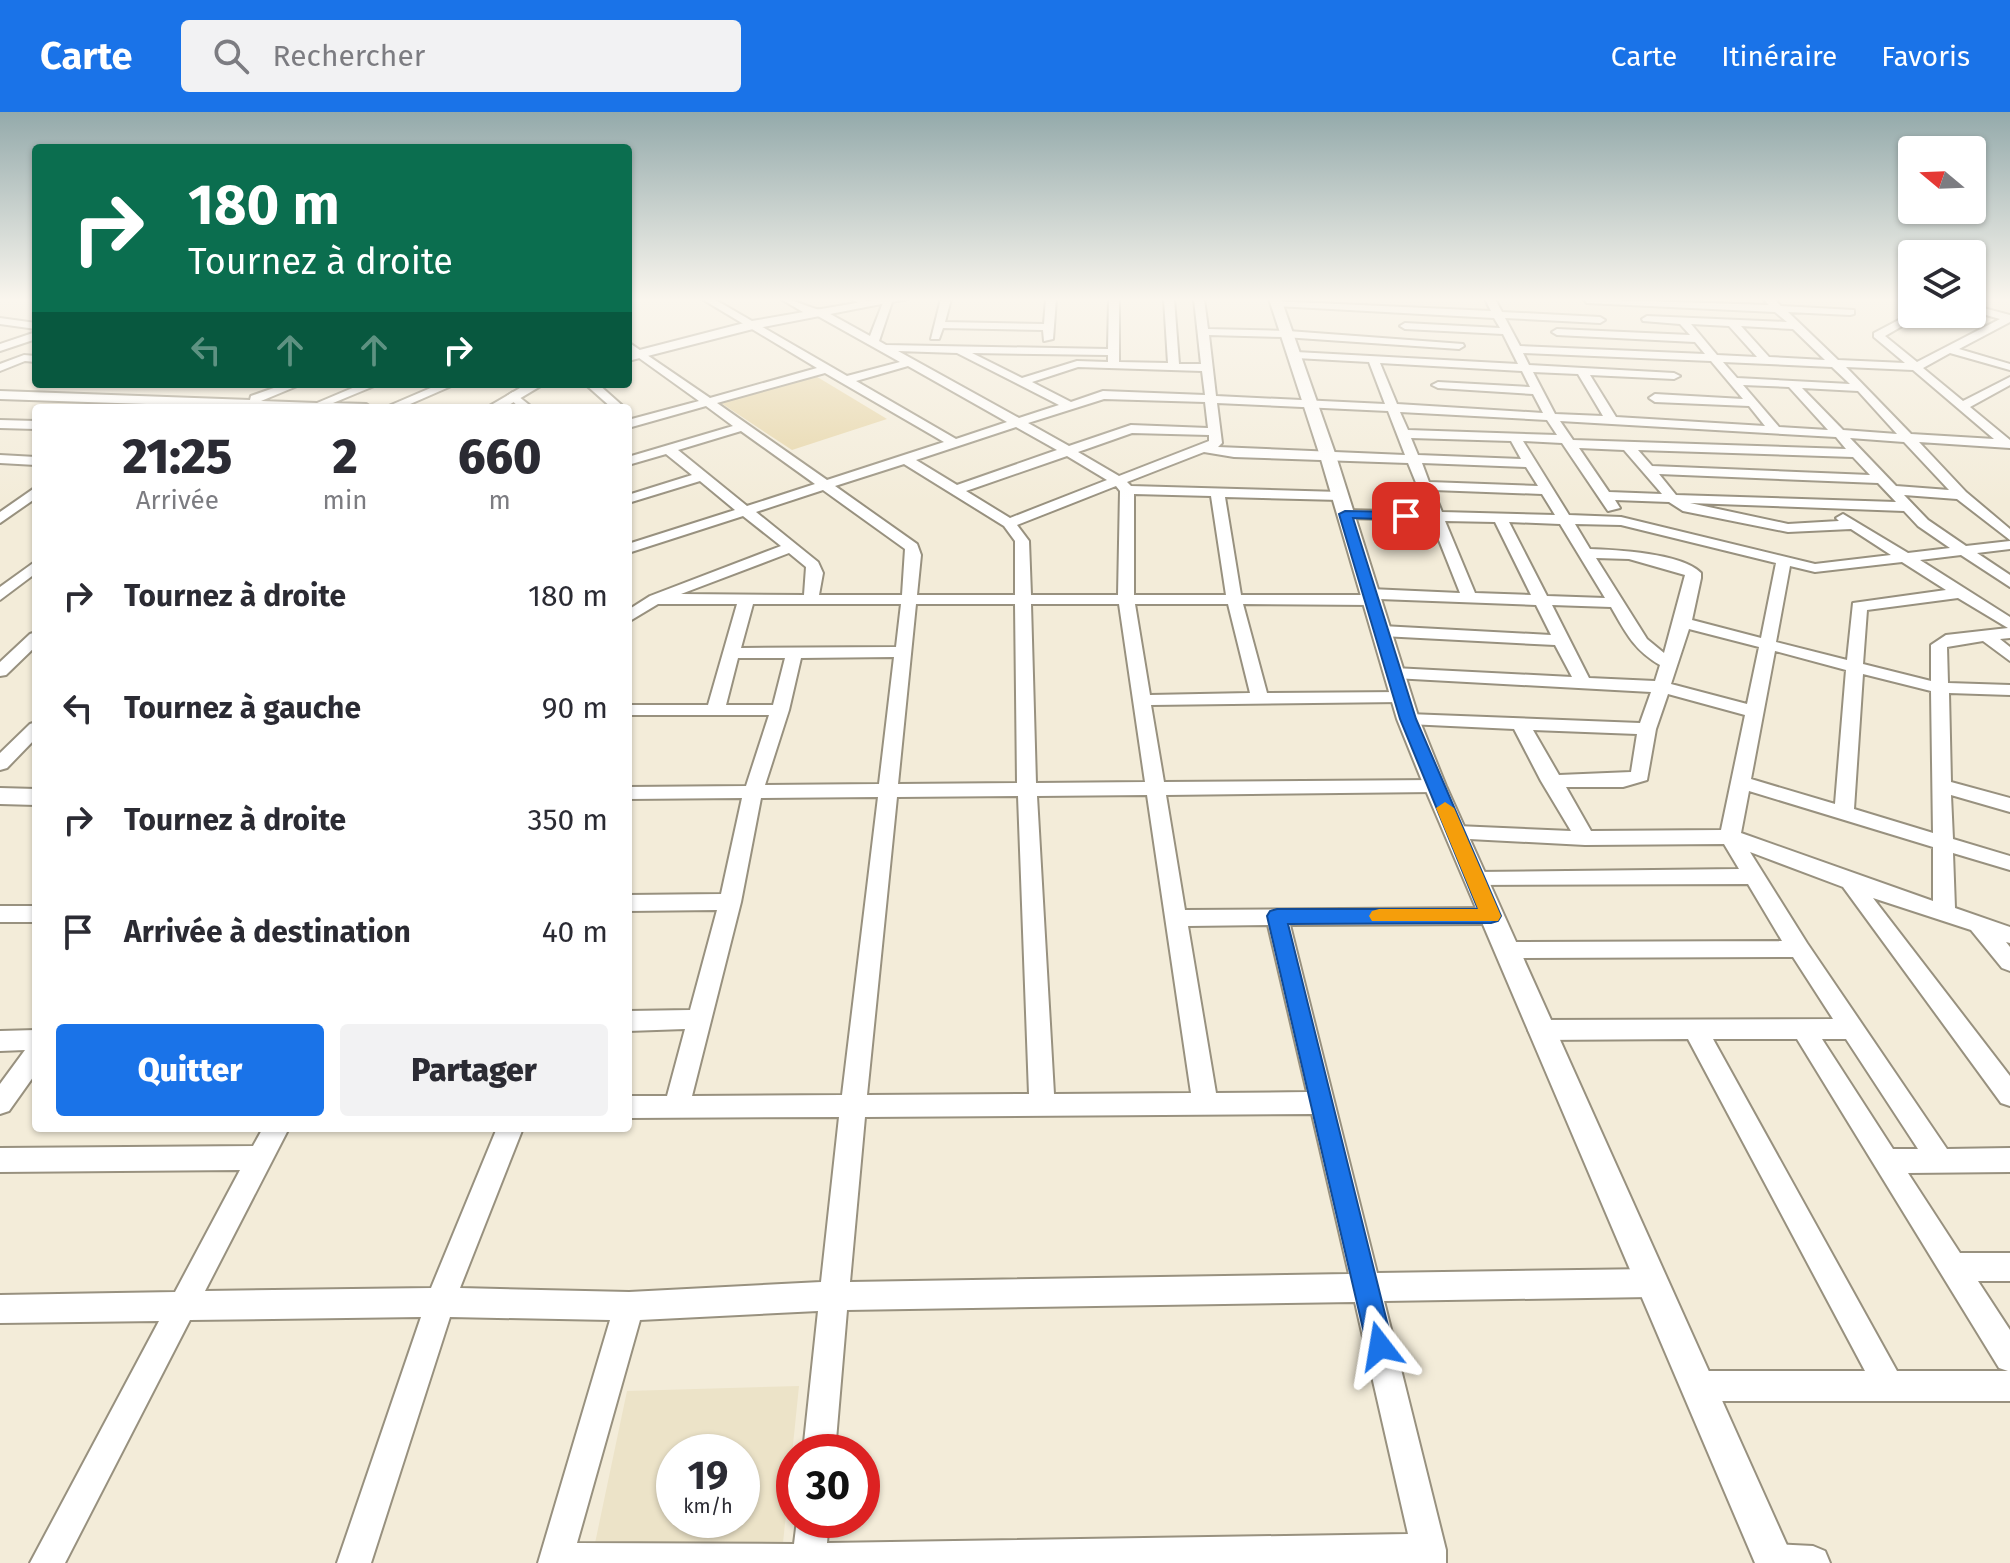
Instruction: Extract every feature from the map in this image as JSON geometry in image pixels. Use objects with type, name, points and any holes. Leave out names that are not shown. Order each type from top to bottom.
[{"type":"main road","points":[[1300,367],[1408,719],[1540,1030],[1775,1562]]},
{"type":"main road","points":[[499,404],[524,388]]},
{"type":"main road","points":[[0,796],[32,797]]},
{"type":"street","points":[[654,367],[912,547],[912,599],[853,1106],[821,1434]]},
{"type":"street","points":[[822,367],[954,443]]},
{"type":"street","points":[[846,380],[894,367]]},
{"type":"street","points":[[914,367],[1068,451],[1123,486],[1340,496]]},
{"type":"street","points":[[991,367],[1070,406]]},
{"type":"street","points":[[1021,382],[1069,367]]},
{"type":"street","points":[[1009,523],[1123,486],[1216,443],[1208,368],[1165,367]]},
{"type":"street","points":[[1376,367],[1469,597]]},
{"type":"street","points":[[1429,367],[1450,411]]},
{"type":"street","points":[[1501,367],[1674,376]]},
{"type":"street","points":[[1667,367],[1691,400]]},
{"type":"street","points":[[1722,367],[1775,430]]},
{"type":"street","points":[[1840,367],[1961,495],[2010,536]]},
{"type":"street","points":[[1905,367],[1916,367],[2008,444]]},
{"type":"street","points":[[1526,368],[1551,417],[1621,521]]},
{"type":"street","points":[[632,420],[826,369]]},
{"type":"street","points":[[1582,371],[1612,421]]},
{"type":"street","points":[[1640,375],[1674,424]]},
{"type":"street","points":[[1963,406],[2010,380]]},
{"type":"street","points":[[1734,381],[1861,388]]},
{"type":"street","points":[[0,394],[32,382]]},
{"type":"street","points":[[1792,384],[1906,507],[1962,552],[2010,582]]},
{"type":"street","points":[[1438,385],[1537,391]]},
{"type":"street","points":[[237,404],[284,388]]},
{"type":"street","points":[[321,404],[363,388]]},
{"type":"street","points":[[400,404],[440,388]]},
{"type":"street","points":[[596,388],[614,404]]},
{"type":"street","points":[[1995,388],[2010,392]]},
{"type":"street","points":[[0,394],[158,404],[183,390]]},
{"type":"street","points":[[632,548],[1103,395],[1311,403],[2008,444]]},
{"type":"street","points":[[1655,398],[1752,403]]},
{"type":"street","points":[[0,424],[32,425]]},
{"type":"street","points":[[632,460],[742,427]]},
{"type":"street","points":[[1734,428],[1803,502]]},
{"type":"street","points":[[955,490],[1131,429],[1216,432]]},
{"type":"street","points":[[1403,434],[1628,446],[1857,453]]},
{"type":"street","points":[[1515,438],[1648,651],[1670,663]]},
{"type":"street","points":[[1628,446],[1673,499],[1688,508],[1777,527],[1853,525]]},
{"type":"street","points":[[1202,448],[1234,453],[1531,463]]},
{"type":"street","points":[[668,449],[747,509],[815,569],[811,599]]},
{"type":"street","points":[[905,459],[1009,523],[1022,541],[1027,789],[1042,1105]]},
{"type":"street","points":[[3,461],[32,461]]},
{"type":"street","points":[[1647,470],[1778,475],[1886,484],[1961,495]]},
{"type":"street","points":[[632,498],[703,476]]},
{"type":"street","points":[[1123,486],[1126,599],[1205,1103]]},
{"type":"street","points":[[1424,486],[1546,490]]},
{"type":"street","points":[[1217,492],[1234,599],[1260,699]]},
{"type":"street","points":[[0,519],[32,494]]},
{"type":"street","points":[[1605,496],[1906,507]]},
{"type":"street","points":[[1820,503],[2010,624]]},
{"type":"street","points":[[1345,514],[1621,521],[1815,568],[2010,545]]},
{"type":"street","points":[[1500,518],[1583,683]]},
{"type":"street","points":[[632,614],[655,599],[792,547]]},
{"type":"street","points":[[1550,781],[1634,780],[1640,776],[1647,729],[1683,623],[1693,573],[1643,558],[1587,553]]},
{"type":"street","points":[[1784,561],[1730,837],[1799,949],[1940,1160]]},
{"type":"street","points":[[5,591],[32,568]]},
{"type":"street","points":[[5,591],[32,589]]},
{"type":"street","points":[[1844,811],[1859,606],[1960,593]]},
{"type":"street","points":[[655,599],[1469,597],[1616,603]]},
{"type":"street","points":[[716,709],[746,599]]},
{"type":"street","points":[[1683,623],[1938,688],[2010,690]]},
{"type":"street","points":[[1382,631],[1561,640]]},
{"type":"street","points":[[1944,913],[1938,688],[1941,642],[2010,633]]},
{"type":"street","points":[[1987,636],[2010,656]]},
{"type":"street","points":[[4,664],[32,640]]},
{"type":"street","points":[[732,653],[904,652]]},
{"type":"street","points":[[677,1106],[730,902],[753,792],[780,710],[794,653]]},
{"type":"street","points":[[1394,673],[1663,687],[1755,712]]},
{"type":"street","points":[[1142,700],[1402,697]]},
{"type":"street","points":[[632,710],[780,710]]},
{"type":"street","points":[[1408,719],[1647,729]]},
{"type":"street","points":[[1520,723],[1550,781],[1585,838]]},
{"type":"street","points":[[0,764],[32,732]]},
{"type":"street","points":[[1741,782],[2010,863]]},
{"type":"street","points":[[632,793],[1435,786]]},
{"type":"street","points":[[1942,786],[2010,805]]},
{"type":"street","points":[[1457,833],[1585,838],[1730,837],[1850,882],[2010,935]]},
{"type":"street","points":[[1476,880],[1754,876]]},
{"type":"street","points":[[1850,882],[2010,1095]]},
{"type":"street","points":[[632,903],[730,902]]},
{"type":"street","points":[[0,914],[32,914]]},
{"type":"street","points":[[629,1306],[555,1561],[1133,1561],[1431,1556],[1277,916]]},
{"type":"street","points":[[1177,918],[1491,916]]},
{"type":"street","points":[[1978,924],[2010,962]]},
{"type":"street","points":[[1506,950],[1799,949]]},
{"type":"street","points":[[632,1021],[700,1019]]},
{"type":"street","points":[[1695,1029],[1889,1386]]},
{"type":"street","points":[[1803,1029],[2010,1357]]},
{"type":"street","points":[[1540,1030],[1852,1029]]},
{"type":"street","points":[[0,1041],[32,1040]]},
{"type":"street","points":[[0,1103],[32,1059]]},
{"type":"street","points":[[632,1107],[1322,1103]]},
{"type":"street","points":[[47,1563],[274,1132]]},
{"type":"street","points":[[354,1563],[440,1302],[508,1132]]},
{"type":"street","points":[[0,1160],[260,1158]]},
{"type":"street","points":[[1886,1161],[2010,1160]]},
{"type":"street","points":[[1953,1267],[2010,1267]]},
{"type":"street","points":[[0,1309],[440,1302],[629,1306],[834,1296],[1651,1283]]},
{"type":"street","points":[[1697,1386],[2010,1386]]},
{"type":"street","points":[[808,1562],[811,1538]]},
{"type":"street","points":[[1775,1562],[1813,1563]]},
{"type":"shaded area","points":[[814,375],[887,419],[792,450],[721,403]]},
{"type":"shaded area","points":[[799,1386],[794,1434],[776,1434],[776,1538],[784,1538],[783,1543],[594,1548],[627,1391]]},
{"type":"slow traffic","points":[[1379,916],[1491,916],[1445,808]]},
{"type":"route","points":[[1380,1346],[1277,916],[1491,916],[1408,719],[1345,514],[1406,516]]}]
